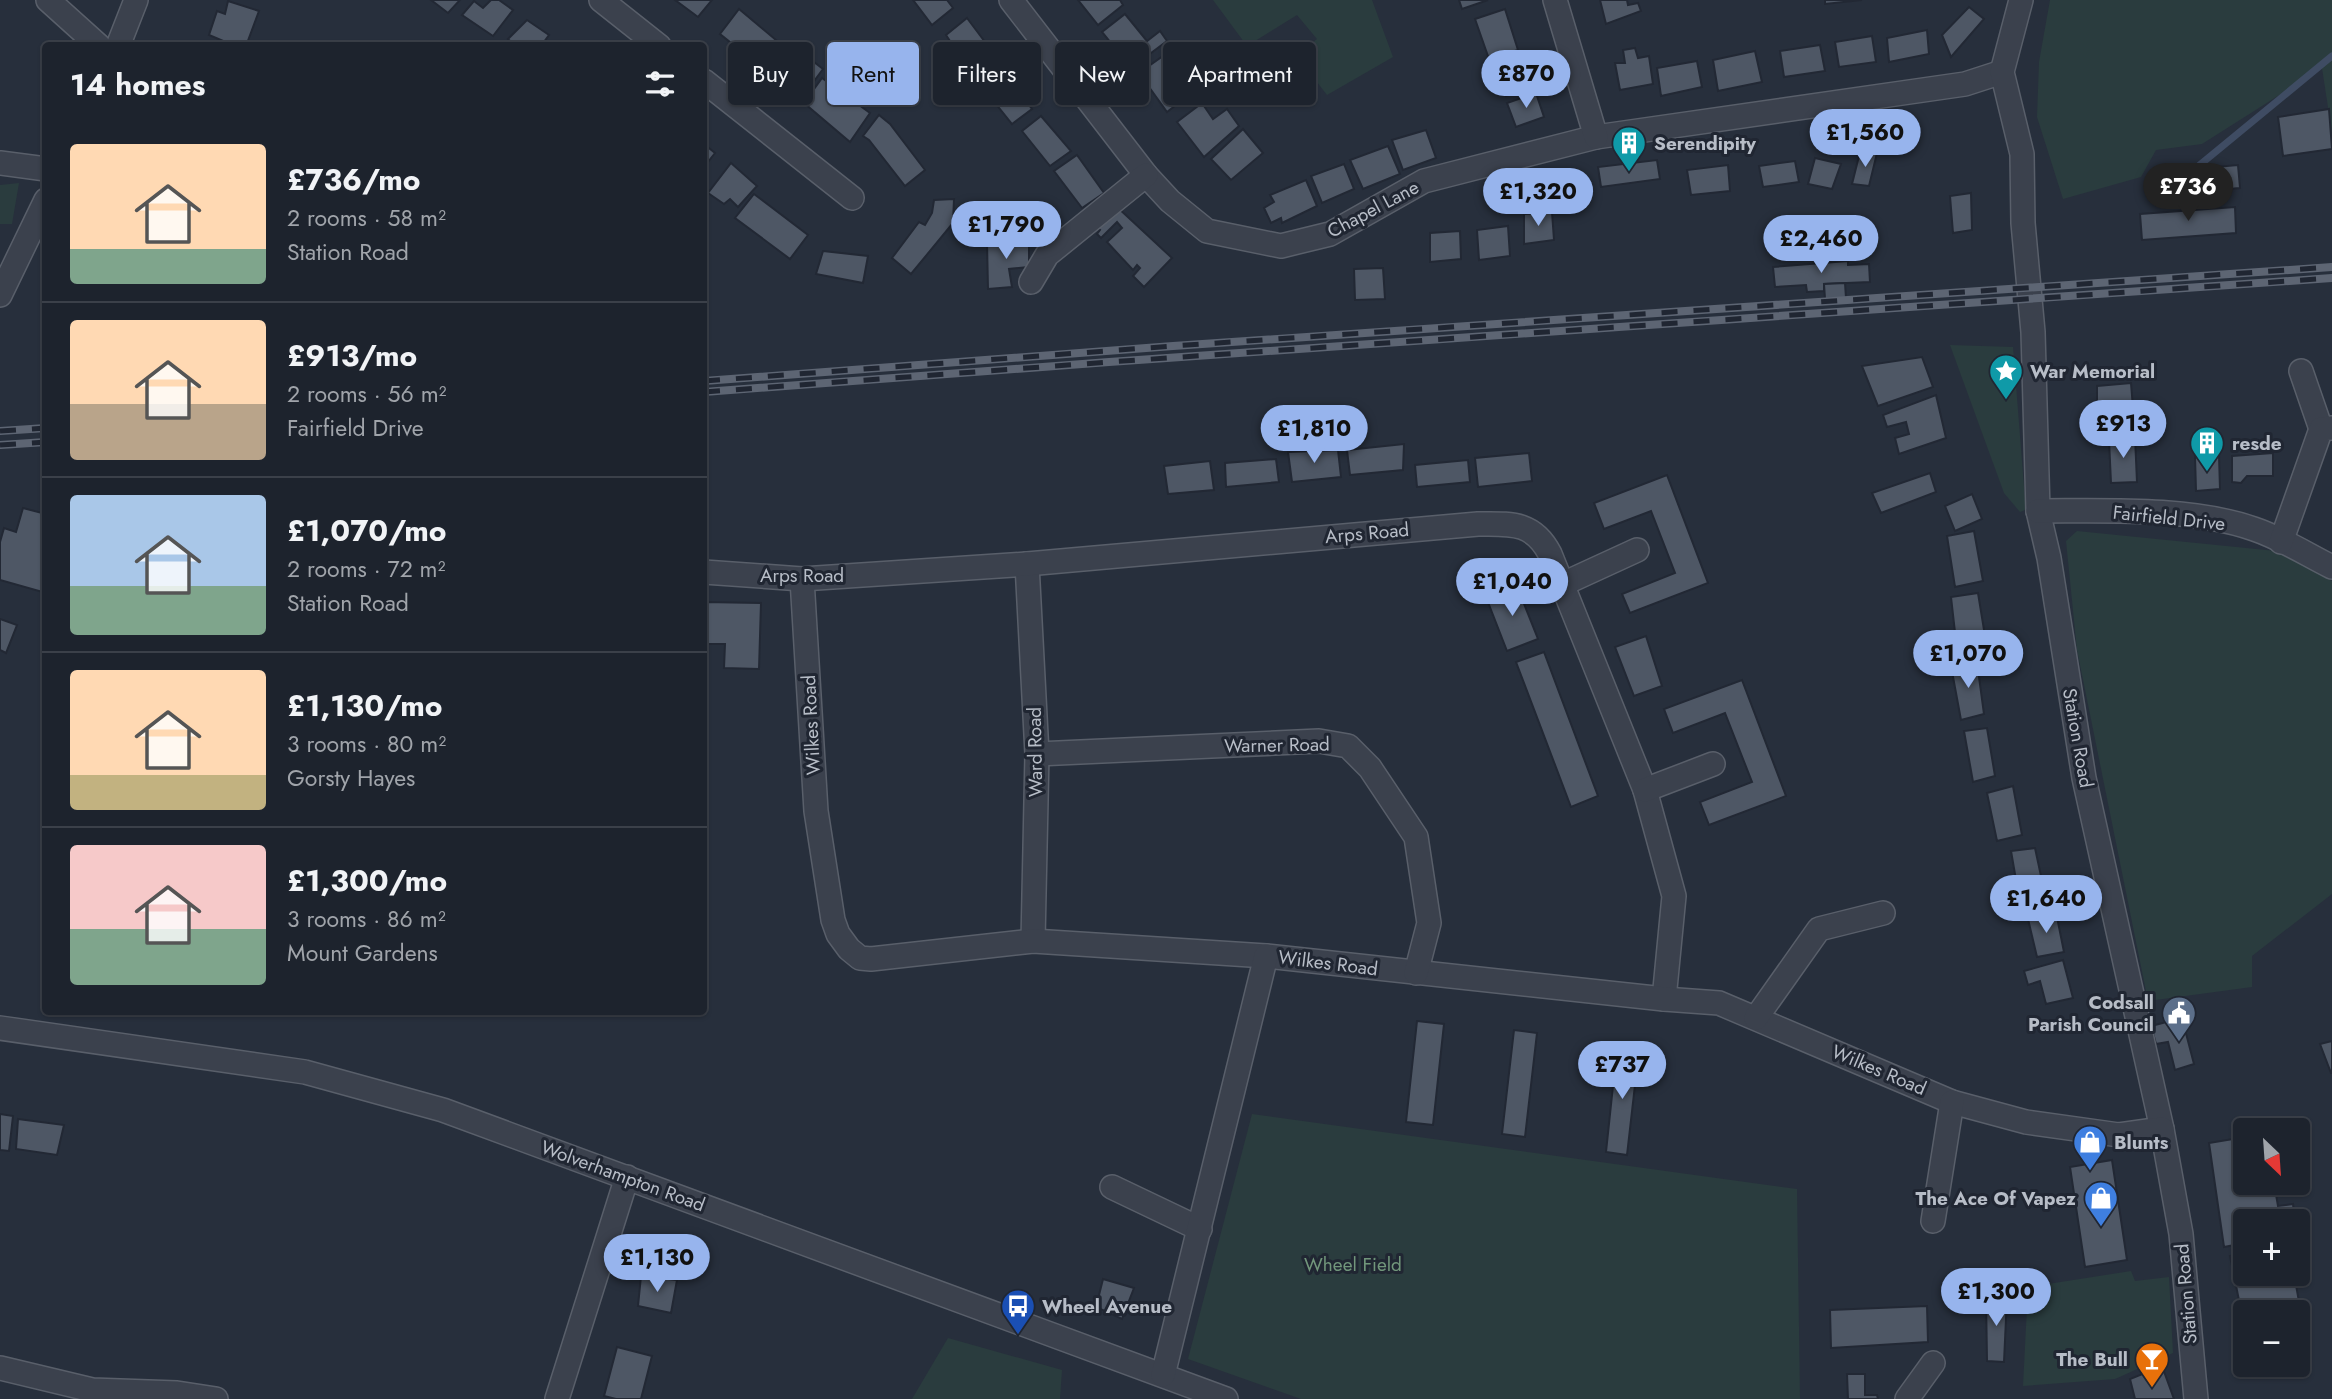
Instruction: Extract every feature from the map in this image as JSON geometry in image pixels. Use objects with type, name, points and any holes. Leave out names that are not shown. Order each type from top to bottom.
[{"type":"street","points":[[48,0],[95,42]]},
{"type":"street","points":[[120,42],[136,0]]},
{"type":"street","points":[[601,0],[654,42]]},
{"type":"street","name":"Chapel Lane","points":[[1011,0],[1146,175],[1170,201],[1207,231],[1281,246],[1330,234],[1424,181],[1596,137],[1965,84],[2002,72]]},
{"type":"street","points":[[1555,0],[1596,137]]},
{"type":"street","points":[[2002,72],[2021,0]]},
{"type":"street","name":"Station Road","points":[[2002,72],[2022,154],[2022,223],[2033,332],[2038,511],[2049,558],[2084,778],[2162,1129],[2181,1234],[2196,1399]]},
{"type":"street","points":[[707,83],[852,198]]},
{"type":"street","points":[[0,163],[42,168]]},
{"type":"street","points":[[1031,282],[1047,255],[1146,175]]},
{"type":"street","points":[[0,295],[42,208]]},
{"type":"street","points":[[2281,542],[2326,429],[2301,371]]},
{"type":"street","name":"Fairfield Drive","points":[[2038,511],[2114,511],[2206,518],[2253,529],[2332,567]]},
{"type":"street","name":"Arps Road","points":[[707,572],[803,579],[1027,564],[1478,524],[1520,525],[1543,539],[1645,790],[1674,896],[1664,999]]},
{"type":"street","points":[[1563,584],[1637,550]]},
{"type":"street","name":"Ward Road","points":[[1027,564],[1037,754],[1033,941]]},
{"type":"street","name":"Wilkes Road","points":[[803,579],[816,811],[833,920],[843,942],[860,958],[872,959],[1033,941],[1265,956],[1719,1003],[1952,1102],[2026,1122],[2101,1134],[2119,1135],[2162,1129]]},
{"type":"street","name":"Warner Road","points":[[1037,754],[1319,741],[1348,746],[1370,768],[1416,837],[1429,923],[1416,973]]},
{"type":"street","points":[[1645,790],[1713,764]]},
{"type":"street","points":[[1756,1018],[1819,929],[1884,913]]},
{"type":"street","points":[[1163,1375],[1265,956]]},
{"type":"street","name":"Wolverhampton Road","points":[[0,1028],[304,1072],[443,1110],[1226,1399]]},
{"type":"street","points":[[1933,1221],[1952,1102]]},
{"type":"street","points":[[557,1399],[627,1177]]},
{"type":"street","points":[[1112,1187],[1200,1228]]},
{"type":"street","points":[[1907,1399],[1933,1363]]},
{"type":"street","points":[[0,1368],[92,1394],[177,1393],[216,1399]]},
{"type":"green space","points":[[1213,0],[1372,0],[1393,57],[1327,95],[1316,81],[1316,42],[1313,42],[1317,39],[1297,15],[1253,42],[1244,42]]},
{"type":"green space","points":[[2050,0],[2332,0],[2332,133],[2322,68],[2202,144],[2156,150],[2141,177],[2063,199],[2037,117],[2039,62]]},
{"type":"green space","points":[[19,183],[12,224],[0,224],[0,185]]},
{"type":"green space","points":[[1950,345],[2013,347],[2025,510],[2020,512],[2004,493]]},
{"type":"green space","points":[[2077,531],[2276,551],[2332,581],[2332,894],[2252,956],[2252,987],[2148,1001],[2077,650],[2066,541]]},
{"type":"green space","name":"Wheel Field","points":[[1252,1114],[1797,1189],[1800,1399],[1301,1399],[1188,1359]]},
{"type":"green space","points":[[2131,1271],[2135,1281],[2169,1277],[2173,1353],[2115,1379],[2023,1386],[2028,1287]]},
{"type":"green space","points":[[948,1338],[1062,1370],[1060,1399],[912,1399]]},
{"type":"building","points":[[431,0],[460,0],[448,13]]},
{"type":"building","points":[[491,0],[499,0],[513,10],[493,36],[462,15],[474,1],[483,8]]},
{"type":"building","points":[[675,0],[712,0],[698,17]]},
{"type":"building","points":[[913,0],[947,0],[953,8],[932,25]]},
{"type":"building","points":[[1078,0],[1120,0],[1123,5],[1098,25]]},
{"type":"building","points":[[1459,0],[1488,0],[1462,9]]},
{"type":"building","points":[[1600,0],[1627,0],[1628,5],[1638,3],[1641,11],[1606,24]]},
{"type":"building","points":[[1825,0],[1862,0],[1825,4]]},
{"type":"building","points":[[228,1],[259,11],[247,42],[226,42],[209,35],[217,11],[225,14]]},
{"type":"building","points":[[1969,7],[1984,19],[1951,57],[1942,35]]},
{"type":"building","points":[[739,9],[776,40],[730,42],[720,34]]},
{"type":"building","points":[[1505,9],[1518,50],[1489,59],[1475,19]]},
{"type":"building","points":[[1125,14],[1147,41],[1160,31],[1167,41],[1149,54],[1149,42],[1110,42],[1102,32]]},
{"type":"building","points":[[967,18],[985,42],[951,42],[946,35]]},
{"type":"building","points":[[527,20],[549,35],[544,42],[511,42],[508,39]]},
{"type":"building","points":[[1927,30],[1929,54],[1889,62],[1887,38]]},
{"type":"building","points":[[1872,36],[1876,62],[1839,67],[1835,42]]},
{"type":"building","points":[[1820,45],[1825,71],[1784,77],[1780,51]]},
{"type":"building","points":[[1635,48],[1638,58],[1649,56],[1653,84],[1620,90],[1615,63],[1625,63],[1623,50]]},
{"type":"building","points":[[1755,51],[1762,82],[1718,91],[1713,60]]},
{"type":"building","points":[[1163,56],[1163,105],[1176,105],[1167,112],[1149,87],[1149,66]]},
{"type":"building","points":[[813,61],[823,69],[813,83]]},
{"type":"building","points":[[1697,61],[1702,87],[1661,96],[1657,68]]},
{"type":"building","points":[[1524,64],[1532,86],[1506,96],[1497,72]]},
{"type":"building","points":[[822,78],[827,82],[827,105],[859,105],[870,113],[850,142],[806,105],[813,105],[813,90]]},
{"type":"building","points":[[1536,93],[1544,117],[1516,127],[1507,103]]},
{"type":"building","points":[[997,105],[1029,105],[1032,109],[1012,124]]},
{"type":"building","points":[[1199,105],[1203,105],[1213,119],[1227,109],[1239,126],[1204,157],[1177,122]]},
{"type":"building","points":[[2329,109],[2332,149],[2283,156],[2278,117]]},
{"type":"building","points":[[879,115],[890,124],[925,170],[905,186],[863,136]]},
{"type":"building","points":[[1041,116],[1071,151],[1050,166],[1022,131]]},
{"type":"building","points":[[1243,129],[1263,153],[1231,180],[1211,159]]},
{"type":"building","points":[[1426,130],[1436,158],[1403,170],[1392,140]]},
{"type":"building","points":[[707,146],[715,153],[707,163]]},
{"type":"building","points":[[1388,146],[1400,174],[1363,189],[1350,160]]},
{"type":"building","points":[[1860,152],[1877,153],[1869,186],[1852,184]]},
{"type":"building","points":[[1077,155],[1104,193],[1082,208],[1054,171]]},
{"type":"building","points":[[1815,158],[1841,164],[1832,189],[1808,184]]},
{"type":"building","name":"Serendipity","points":[[1657,160],[1660,179],[1601,187],[1598,167]]},
{"type":"building","points":[[1795,161],[1799,182],[1763,187],[1759,166]]},
{"type":"building","points":[[731,163],[757,186],[738,207],[730,199],[724,204],[708,193]]},
{"type":"building","points":[[1344,164],[1354,189],[1322,203],[1311,176]]},
{"type":"building","points":[[1728,165],[1730,191],[1691,195],[1687,170]]},
{"type":"building","points":[[2238,165],[2240,188],[2160,195],[2158,172]]},
{"type":"building","points":[[1306,180],[1317,206],[1282,223],[1281,218],[1271,223],[1264,208],[1274,202],[1270,195]]},
{"type":"building","points":[[1971,193],[1972,230],[1953,233],[1950,196]]},
{"type":"building","points":[[754,194],[808,235],[790,259],[735,218]]},
{"type":"building","points":[[954,199],[953,223],[911,274],[892,258],[919,222],[925,225],[932,213],[934,200]]},
{"type":"building","points":[[1116,206],[1172,258],[1144,287],[1133,276],[1140,268],[1137,265],[1133,270],[1107,242],[1122,228],[1117,222],[1101,238],[1097,234],[1100,230],[1093,224]]},
{"type":"building","points":[[2235,207],[2236,233],[2142,240],[2140,214]]},
{"type":"building","points":[[1552,212],[1554,240],[1524,244],[1524,214]]},
{"type":"building","points":[[1508,226],[1510,256],[1479,260],[1477,230]]},
{"type":"building","points":[[1460,231],[1461,259],[1430,262],[1430,233]]},
{"type":"building","points":[[1029,238],[1029,267],[1009,269],[1012,287],[988,289],[987,243]]},
{"type":"building","points":[[823,251],[868,256],[863,283],[816,274]]},
{"type":"building","points":[[1848,261],[1848,265],[1869,264],[1870,282],[1824,284],[1824,291],[1807,292],[1806,285],[1775,287],[1773,267]]},
{"type":"building","points":[[1383,268],[1385,299],[1355,300],[1354,269]]},
{"type":"building","points":[[1845,283],[1846,298],[1825,299],[1824,284]]},
{"type":"building","points":[[1922,357],[1933,387],[1878,406],[1862,366]]},
{"type":"building","points":[[2131,383],[2135,433],[2111,434],[2109,413],[2097,413],[2097,386]]},
{"type":"building","points":[[1936,395],[1946,438],[1899,454],[1895,438],[1909,434],[1906,422],[1887,427],[1883,415]]},
{"type":"building","points":[[2135,437],[2137,482],[2111,483],[2109,440]]},
{"type":"building","points":[[1404,444],[1403,470],[1350,475],[1347,450]]},
{"type":"building","points":[[1338,450],[1341,477],[1292,482],[1288,452]]},
{"type":"building","points":[[1529,453],[1532,481],[1478,487],[1475,458]]},
{"type":"building","points":[[2273,453],[2273,476],[2247,476],[2241,483],[2232,482],[2232,456]]},
{"type":"building","name":"resde","points":[[2219,455],[2220,489],[2196,491],[2195,456]]},
{"type":"building","points":[[1276,459],[1279,482],[1226,487],[1225,463]]},
{"type":"building","points":[[1468,460],[1470,482],[1417,487],[1415,465]]},
{"type":"building","points":[[1210,461],[1214,490],[1168,494],[1164,466]]},
{"type":"building","points":[[1930,473],[1936,492],[1881,513],[1872,493]]},
{"type":"building","points":[[1667,475],[1708,583],[1630,613],[1622,594],[1675,573],[1651,511],[1604,529],[1594,503]]},
{"type":"building","points":[[1972,494],[1982,519],[1955,531],[1945,506]]},
{"type":"building","points":[[23,508],[42,513],[42,592],[0,580],[0,542],[4,528],[16,532]]},
{"type":"building","points":[[1974,531],[1983,581],[1955,587],[1947,536]]},
{"type":"building","points":[[1517,586],[1538,639],[1507,651],[1486,597]]},
{"type":"building","points":[[1978,593],[1986,642],[1957,650],[1951,597]]},
{"type":"building","points":[[707,602],[761,603],[759,669],[724,668],[725,644],[707,644]]},
{"type":"building","points":[[0,619],[17,625],[6,653],[0,650]]},
{"type":"building","points":[[1646,636],[1662,686],[1634,696],[1615,647]]},
{"type":"building","points":[[1544,652],[1598,796],[1571,807],[1516,662]]},
{"type":"building","points":[[1977,662],[1984,714],[1961,720],[1951,666]]},
{"type":"building","points":[[1742,680],[1786,796],[1709,825],[1700,802],[1752,782],[1725,713],[1673,733],[1664,709]]},
{"type":"building","points":[[1987,728],[1995,776],[1973,782],[1964,731]]},
{"type":"building","points":[[2013,786],[2022,835],[1997,841],[1987,793]]},
{"type":"building","points":[[2035,848],[2047,904],[2021,909],[2011,851]]},
{"type":"building","points":[[2056,912],[2064,952],[2037,957],[2028,919]]},
{"type":"building","points":[[2063,960],[2073,998],[2046,1004],[2040,981],[2028,985],[2024,971]]},
{"type":"building","name":"Codsall Parish Council","points":[[2182,1018],[2194,1064],[2175,1070],[2168,1042],[2156,1044],[2151,1026]]},
{"type":"building","points":[[1417,1021],[1444,1024],[1433,1125],[1406,1122]]},
{"type":"building","points":[[1514,1030],[1537,1033],[1525,1137],[1502,1134]]},
{"type":"building","points":[[2332,1041],[2332,1073],[2331,1073],[2320,1044]]},
{"type":"building","points":[[1617,1048],[1639,1050],[1627,1155],[1606,1152]]},
{"type":"building","points":[[0,1114],[13,1116],[9,1151],[0,1150]]},
{"type":"building","points":[[18,1119],[64,1125],[57,1155],[16,1149]]},
{"type":"building","points":[[2233,1139],[2233,1195],[2276,1195],[2278,1206],[2293,1204],[2294,1209],[2233,1209],[2233,1245],[2224,1247],[2209,1143]]},
{"type":"building","points":[[2112,1160],[2127,1260],[2085,1267],[2070,1167]]},
{"type":"building","points":[[641,1276],[677,1280],[671,1313],[638,1306]]},
{"type":"building","points":[[1103,1279],[1134,1288],[1122,1319],[1096,1307]]},
{"type":"building","points":[[2236,1286],[2296,1286],[2299,1300],[2239,1300]]},
{"type":"building","points":[[1986,1297],[2007,1297],[2004,1362],[1987,1361]]},
{"type":"building","points":[[1927,1306],[1928,1342],[1831,1348],[1830,1310]]},
{"type":"building","points":[[617,1347],[652,1356],[641,1399],[604,1396]]},
{"type":"building","name":"The Bull","points":[[2162,1366],[2174,1399],[2135,1399],[2130,1379]]},
{"type":"building","points":[[1847,1374],[1865,1374],[1865,1395],[1877,1395],[1878,1399],[1848,1399]]},
{"type":"waterway","points":[[2196,168],[2332,56]]},
{"type":"railway","points":[[707,381],[1173,346],[2332,267]]},
{"type":"railway","points":[[707,392],[2332,278]]},
{"type":"railway","points":[[0,431],[42,428]]},
{"type":"railway","points":[[0,445],[42,442]]},
{"type":"place","name":"Serendipity","points":[[1629,173]]},
{"type":"place","name":"War Memorial","points":[[2006,401]]},
{"type":"place","name":"resde","points":[[2207,473]]},
{"type":"place","name":"Codsall Parish Council","points":[[2179,1043]]},
{"type":"place","name":"Blunts","points":[[2090,1172]]},
{"type":"place","name":"The Ace Of Vapez","points":[[2101,1228]]},
{"type":"place","name":"Wheel Avenue","points":[[1018,1336]]},
{"type":"place","name":"The Bull","points":[[2152,1389]]}]
